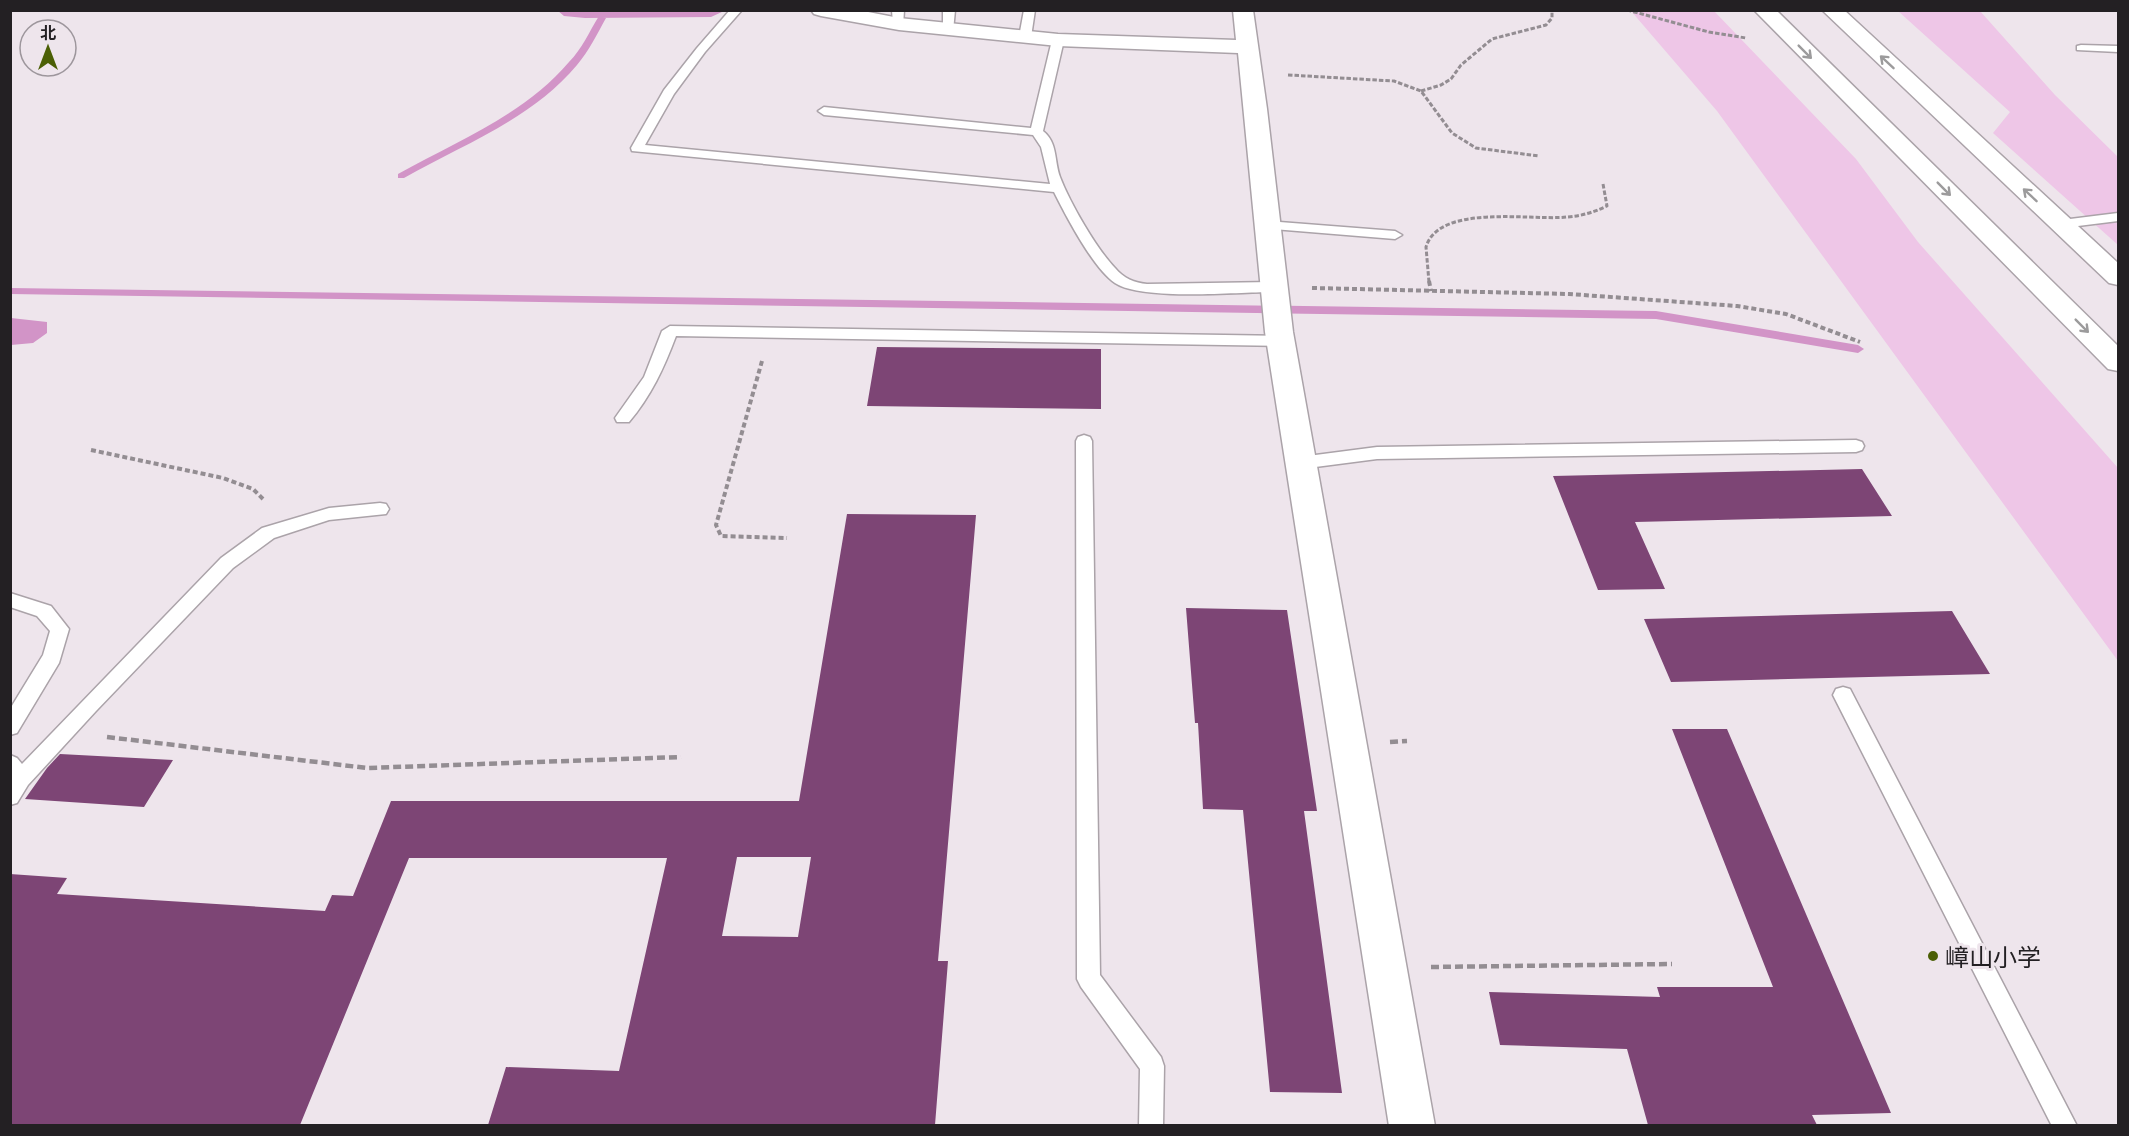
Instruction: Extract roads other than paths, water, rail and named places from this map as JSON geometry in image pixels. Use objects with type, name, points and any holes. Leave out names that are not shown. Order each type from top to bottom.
[{"type":"main road","points":[[821,10],[949,20],[1025,37],[1059,40],[1248,47]]},
{"type":"main road","points":[[1243,10],[1273,290],[1412,1125]]},
{"type":"main road","points":[[1764,10],[2118,362]]},
{"type":"main road","points":[[1832,10],[2118,277]]},
{"type":"lane","points":[[737,10],[701,50],[668,93],[637,148],[1059,189]]},
{"type":"lane","points":[[1025,37],[1030,10]]},
{"type":"lane","points":[[1036,132],[1059,40]]},
{"type":"lane","points":[[2081,48],[2118,49]]},
{"type":"lane","points":[[824,111],[1036,132],[1045,138],[1052,174],[1059,189],[1109,271],[1132,288],[1273,290]]},
{"type":"lane","points":[[2062,224],[2118,217]]},
{"type":"lane","points":[[1267,225],[1395,235]]},
{"type":"lane","points":[[623,418],[641,398],[653,376],[670,331],[1280,336]]},
{"type":"lane","points":[[1084,441],[1089,979],[1152,1066],[1151,1125]]},
{"type":"lane","points":[[1300,462],[1377,453],[1856,446]]},
{"type":"lane","points":[[14,780],[64,732],[227,563],[268,533],[329,513],[380,509]]},
{"type":"lane","points":[[10,600],[44,611],[60,628],[52,657],[10,726]]},
{"type":"lane","points":[[1843,695],[2065,1125]]},
{"type":"waterway","points":[[401,176],[492,127],[535,100],[572,65],[602,18]]},
{"type":"waterway","points":[[10,291],[1656,315],[1858,349]]},
{"type":"place","name":"嶂山小学","points":[[1933,956]]}]
